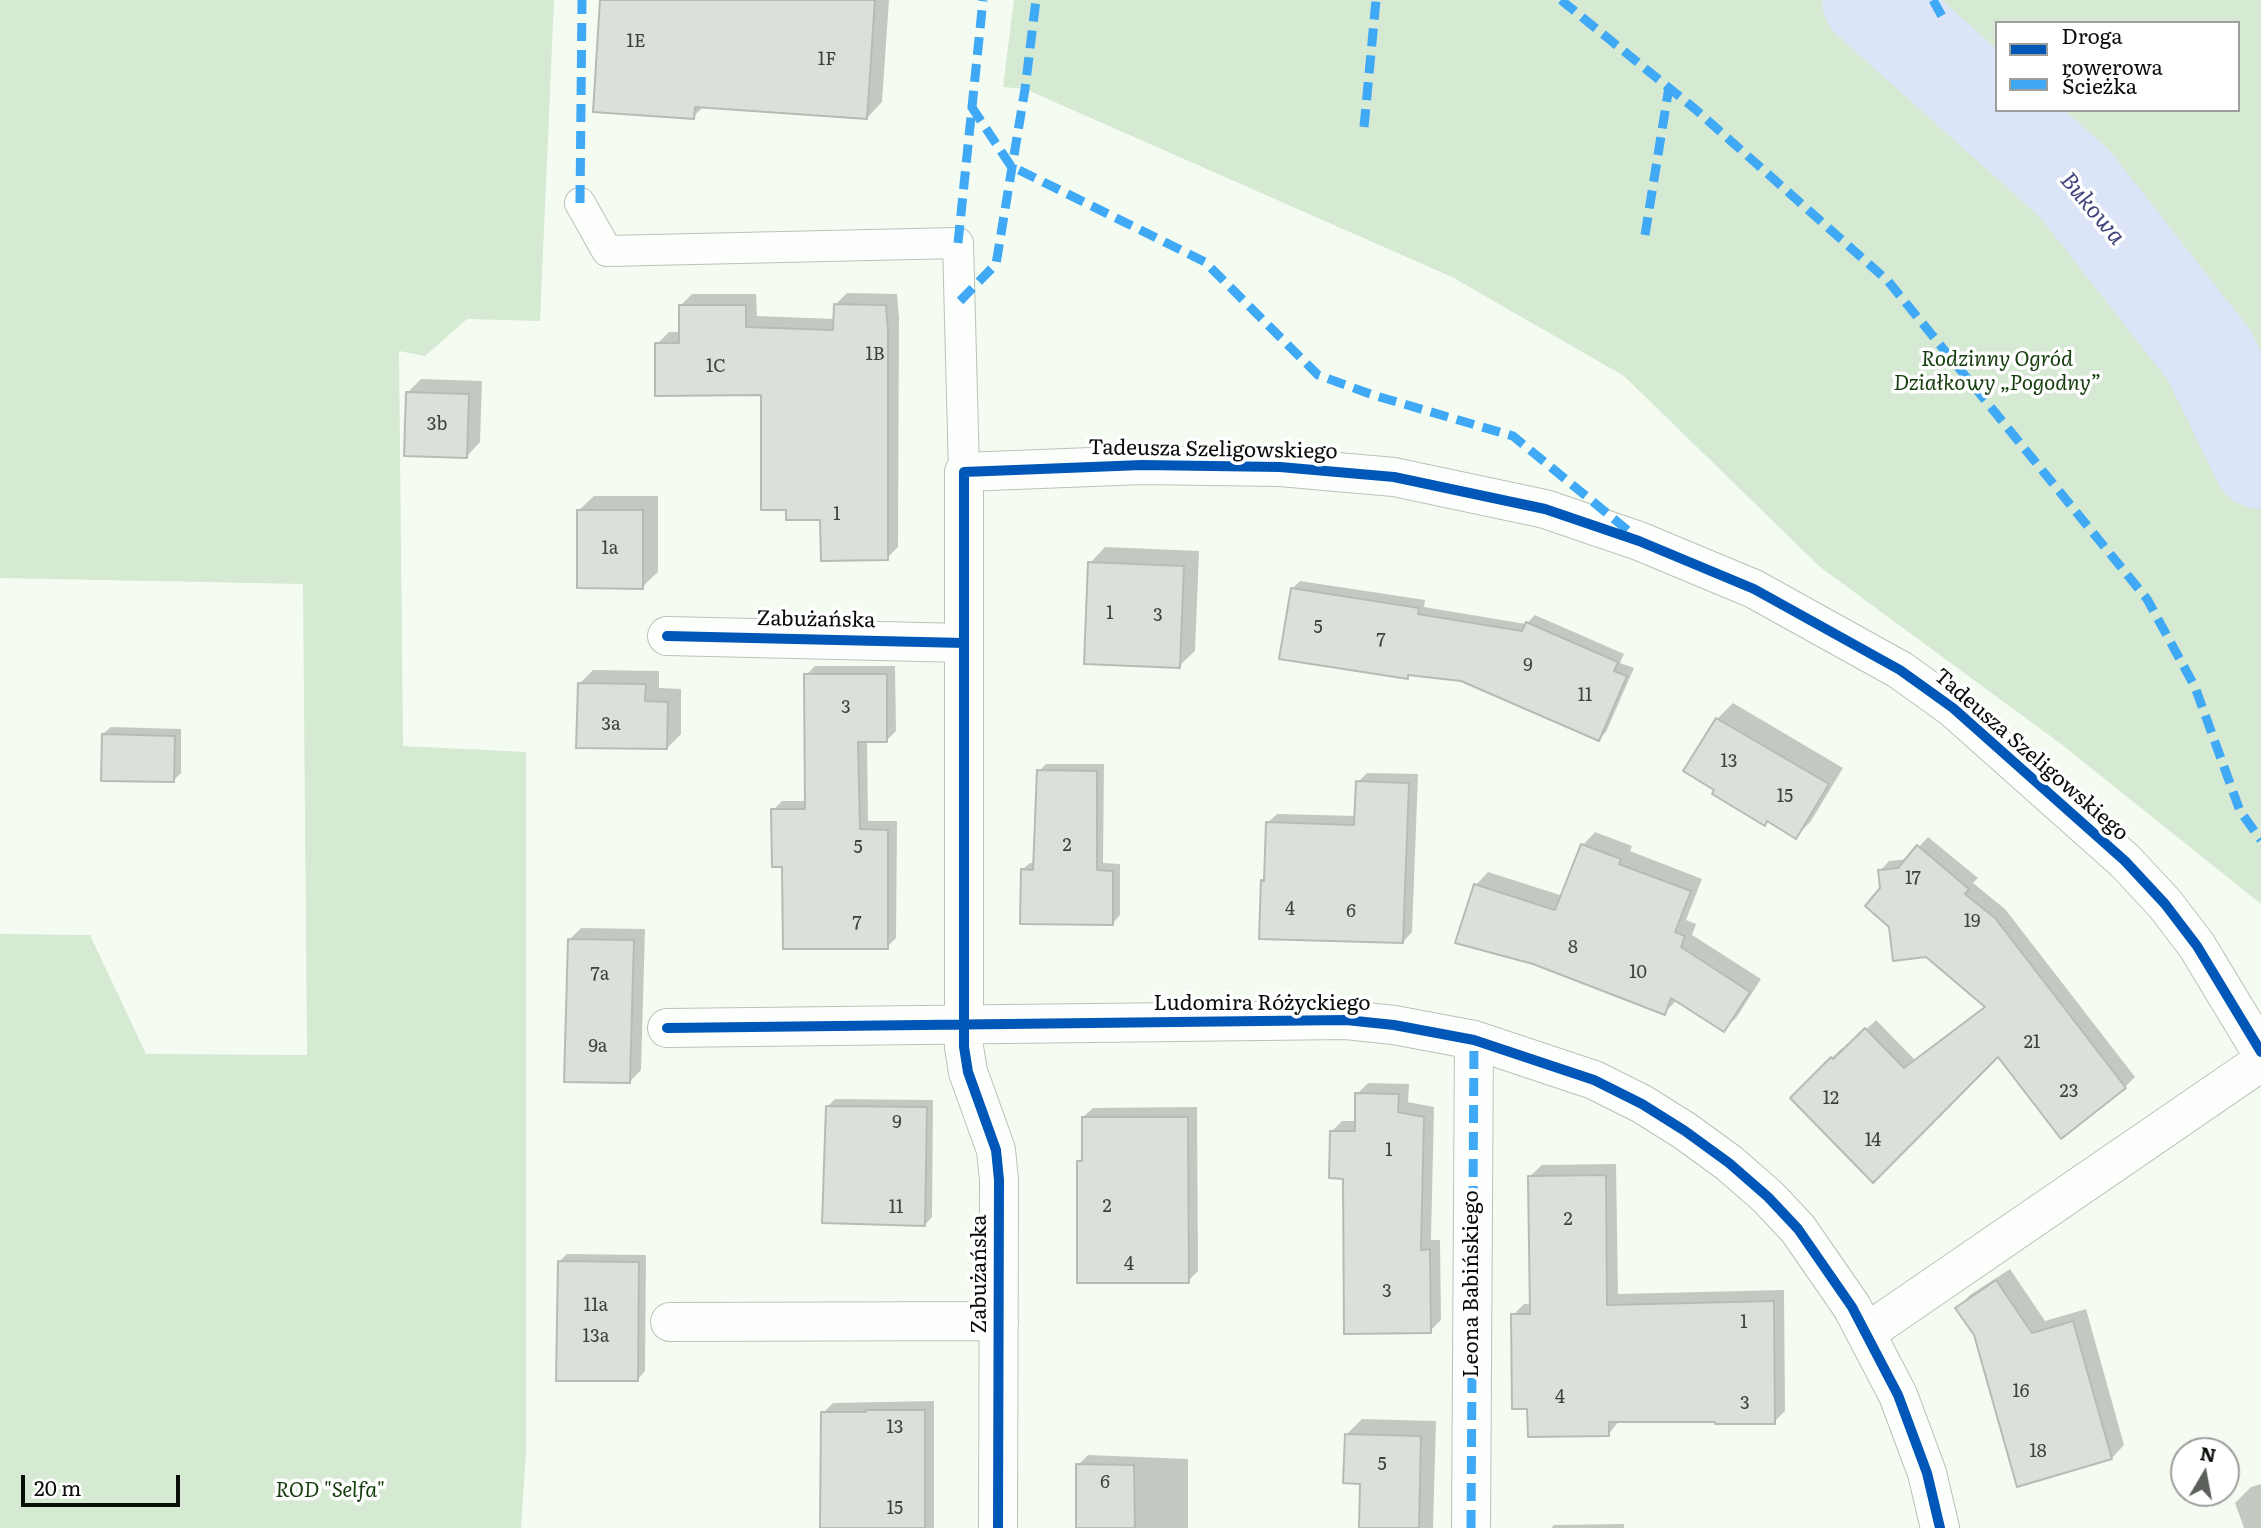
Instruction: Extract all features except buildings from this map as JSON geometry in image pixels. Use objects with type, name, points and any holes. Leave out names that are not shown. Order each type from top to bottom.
[{"type":"street","name":"Tadeusza Szeligowskiego","points":[[964,472],[1142,465],[1280,467],[1394,477],[1557,512],[1639,541],[1754,589],[1900,670],[1953,708],[2125,861],[2165,904],[2197,946],[2261,1052]]},
{"type":"street","name":"Zabużańska","points":[[964,472],[964,1026],[968,1072],[988,1127],[997,1160],[999,1180],[998,1528]]},
{"type":"street","name":"Zabużańska","points":[[667,636],[964,643]]},
{"type":"street","name":"Ludomira Różyckiego","points":[[964,1026],[1346,1020],[1394,1025],[1474,1040],[1544,1061],[1594,1080],[1642,1104],[1729,1163],[1768,1197],[1798,1229],[1852,1307],[1898,1395],[1927,1474],[1940,1528]]},
{"type":"street","points":[[667,1028],[964,1026]]},
{"type":"street","name":"Leona Babińskiego","points":[[1471,1528],[1474,1040]]},
{"type":"street","points":[[1866,1333],[2261,1062]]},
{"type":"street","name":"Zabużańska","points":[[670,1322],[999,1321]]},
{"type":"lane","points":[[580,203],[607,251],[958,243],[964,472]]},
{"type":"green space","name":"ROD \"Selfa\"","points":[[0,0],[554,0],[540,321],[467,319],[425,356],[399,351],[403,746],[526,752],[526,1452],[521,1528],[0,1528],[0,934],[90,935],[146,1054],[307,1055],[303,584],[0,578]]},
{"type":"green space","name":"Rodzinny Ogród Działkowy „Pogodny”","points":[[1014,0],[2261,0],[2261,904],[2061,744],[1820,567],[1624,376],[1452,277],[1025,89],[1003,87]]},
{"type":"waterway","name":"Bukowa","points":[[1870,0],[2075,184],[2209,355],[2261,461]]},
{"type":"marked path","points":[[580,203],[582,0]]},
{"type":"marked path","points":[[958,243],[983,0]]},
{"type":"marked path","points":[[960,301],[996,264],[1025,89],[1036,0]]},
{"type":"marked path","points":[[1364,127],[1376,0]]},
{"type":"marked path","points":[[1561,0],[1695,109],[1888,281],[2147,599],[2195,687],[2240,811],[2261,840]]},
{"type":"marked path","points":[[1933,0],[1944,20]]},
{"type":"marked path","points":[[1645,235],[1669,87]]},
{"type":"marked path","points":[[971,106],[1011,166],[1205,262],[1318,375],[1373,395],[1513,436],[1631,533]]},
{"type":"marked path","points":[[1471,1528],[1474,1040]]},
{"type":"cycle path","points":[[998,1528],[999,1180],[996,1150],[968,1072],[964,1047],[964,472],[1142,465],[1280,467],[1394,477],[1545,509],[1639,541],[1754,589],[1900,670],[1953,708],[2125,861],[2165,904],[2197,946],[2261,1052]]},
{"type":"cycle path","points":[[667,636],[964,643]]},
{"type":"cycle path","points":[[667,1028],[1346,1020],[1394,1025],[1474,1040],[1594,1080],[1642,1104],[1729,1163],[1768,1197],[1798,1229],[1852,1307],[1898,1395],[1927,1473],[1940,1528]]}]
